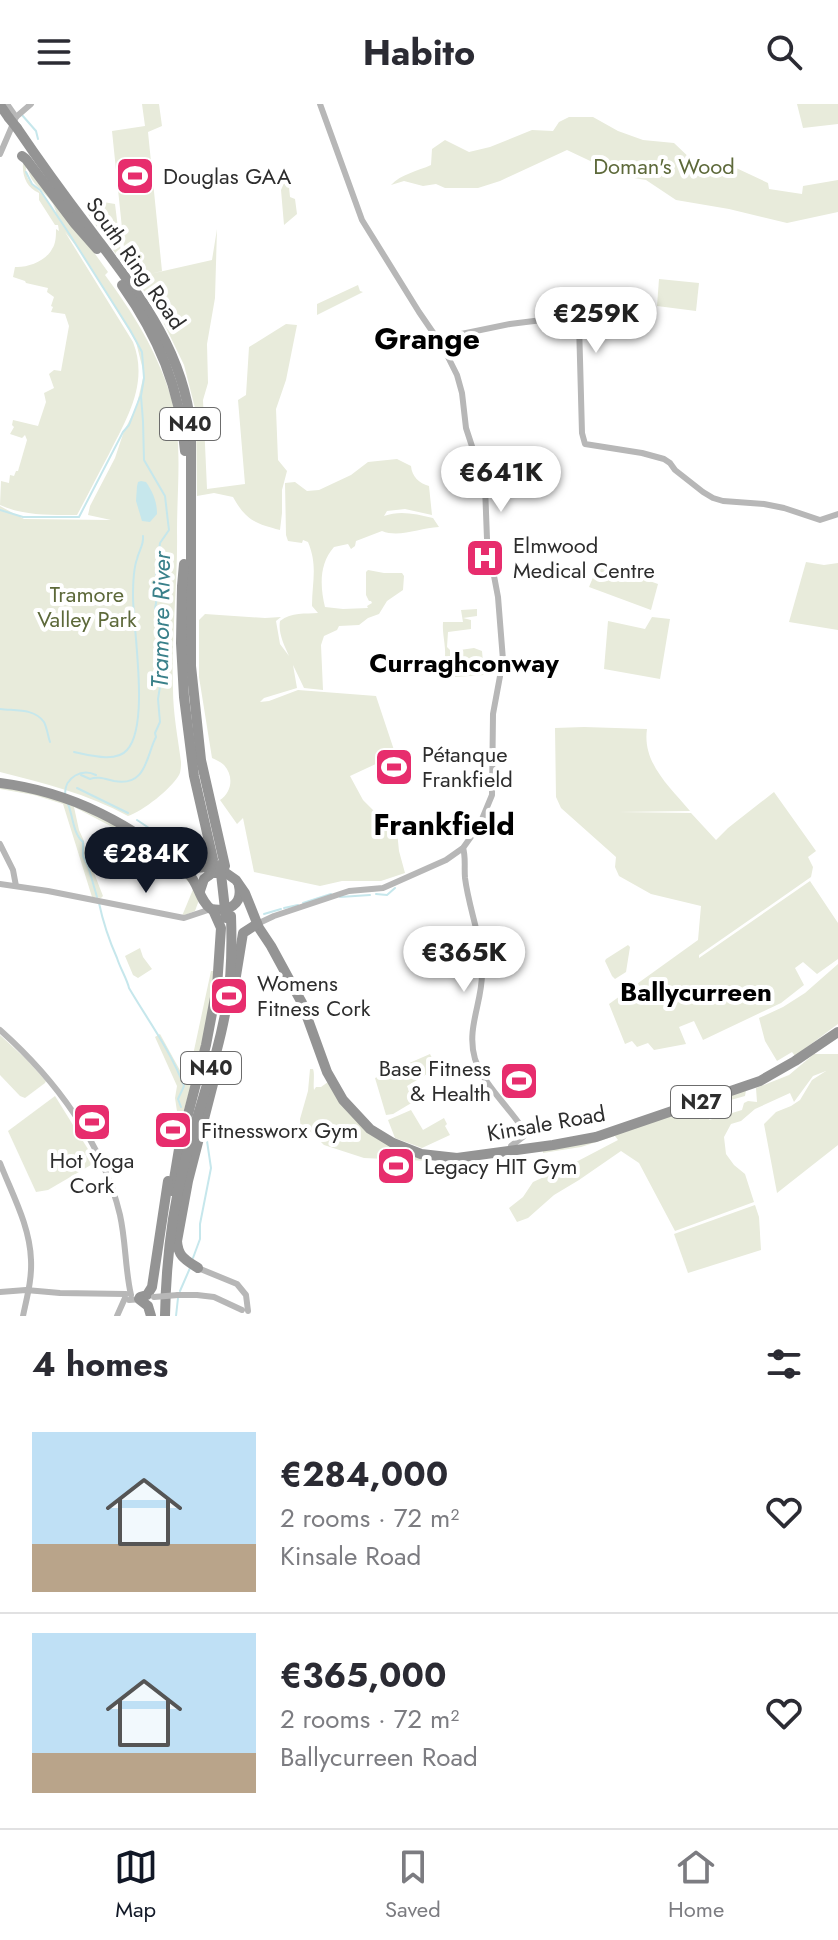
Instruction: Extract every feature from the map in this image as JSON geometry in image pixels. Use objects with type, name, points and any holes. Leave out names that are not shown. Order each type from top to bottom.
[{"type":"highway","name":"South Ring Road","points":[[0,105],[97,244],[143,302],[168,343],[187,396],[192,460],[190,635],[196,720],[228,917],[221,1005],[179,1167],[171,1215],[161,1278],[164,1316]]},
{"type":"highway","points":[[22,156],[97,244]]},
{"type":"highway","name":"South Ring Road","points":[[97,244],[146,321],[162,354],[181,413],[186,460],[186,666],[197,759],[222,866]]},
{"type":"highway","points":[[184,564],[181,643],[184,697],[188,737],[213,859],[203,880],[201,895]]},
{"type":"highway","points":[[190,635],[208,768],[239,885],[236,978]]},
{"type":"highway","points":[[184,697],[186,666]]},
{"type":"highway","points":[[0,780],[25,782],[105,808],[202,869],[210,859],[205,825]]},
{"type":"highway","points":[[65,796],[111,818],[163,852],[193,878],[219,922],[221,941],[217,987],[179,1149],[171,1215]]},
{"type":"highway","points":[[150,834],[194,872],[208,875],[223,872],[239,885]]},
{"type":"highway","name":"Kinsale Road","points":[[239,885],[255,925]]},
{"type":"highway","points":[[212,909],[228,909],[237,904]]},
{"type":"highway","name":"Kinsale Road","points":[[237,904],[247,907],[302,1003],[329,1076],[343,1100],[361,1120],[384,1138],[421,1154],[457,1158],[596,1137],[760,1081],[838,1032]]},
{"type":"highway","points":[[169,1248],[228,1027],[243,933],[255,925]]},
{"type":"highway","points":[[129,1297],[147,1295],[152,1287],[169,1173],[210,1025]]},
{"type":"highway","points":[[171,1215],[213,1082]]},
{"type":"highway","points":[[198,1268],[180,1255],[177,1241],[188,1181],[213,1082]]},
{"type":"highway","name":"South Ring Road","points":[[164,1316],[171,1215]]},
{"type":"highway","points":[[164,1316],[174,1269],[182,1264],[198,1268]]},
{"type":"highway","points":[[129,1297],[149,1307],[151,1316]]},
{"type":"street","points":[[0,154],[9,122],[7,104]]},
{"type":"street","points":[[9,122],[31,104]]},
{"type":"street","points":[[255,925],[349,891],[383,888],[446,860],[463,848],[480,824],[492,795],[493,714],[503,653],[498,597],[487,539],[485,486],[466,428],[462,393],[451,361],[362,220],[320,104]]},
{"type":"street","points":[[437,339],[574,316],[579,323],[582,433],[585,444],[664,459],[703,492],[723,501],[764,504],[820,520],[838,514]]},
{"type":"street","points":[[0,844],[13,870],[16,886]]},
{"type":"street","points":[[463,848],[482,972],[472,1045],[481,1072],[523,1129],[524,1136],[511,1146],[511,1150]]},
{"type":"street","points":[[0,884],[184,918],[212,909]]},
{"type":"street","points":[[239,885],[258,914],[274,916]]},
{"type":"street","points":[[190,917],[196,911],[201,895]]},
{"type":"street","points":[[0,1030],[56,1089],[98,1154],[110,1182],[120,1214],[129,1297],[117,1316]]},
{"type":"street","points":[[0,1163],[28,1236],[32,1264],[23,1316]]},
{"type":"street","points":[[0,1292],[214,1297],[244,1311],[245,1293],[237,1284],[198,1268]]},
{"type":"green space","points":[[142,104],[159,104],[162,126],[148,132],[162,271],[150,274],[212,260],[217,229],[215,298],[207,344],[208,383],[203,400],[207,489],[245,484],[238,400],[246,395],[249,347],[286,324],[297,325],[286,380],[276,409],[278,460],[287,471],[282,490],[280,530],[252,520],[233,497],[214,493],[197,496],[196,412],[184,365],[155,305],[122,263],[84,208],[91,200],[115,204],[122,261],[126,267],[112,131],[145,126]]},
{"type":"green space","points":[[797,104],[838,104],[838,124],[803,128]]},
{"type":"green space","name":"Doman's Wood","points":[[569,117],[593,117],[643,140],[674,143],[694,162],[719,174],[734,167],[768,183],[769,189],[802,194],[803,186],[838,180],[838,212],[787,223],[676,200],[646,180],[622,176],[567,150],[478,188],[445,188],[436,184],[423,186],[404,181],[391,185],[405,175],[431,165],[432,149],[445,140],[469,152],[532,130],[553,131],[559,122]]},
{"type":"green space","name":"Tramore Valley Park","points":[[23,164],[26,164],[28,178],[57,216],[53,204],[31,178],[28,167],[108,272],[105,275],[151,348],[175,414],[178,464],[173,669],[181,768],[180,774],[163,793],[128,816],[82,795],[0,772],[0,506],[24,519],[111,520],[88,515],[90,506],[136,408],[144,374],[136,342],[81,252],[65,232],[133,342],[139,372],[134,400],[77,515],[28,513],[0,505],[1,481],[9,483],[10,475],[14,476],[18,471],[27,440],[25,435],[22,438],[10,434],[14,427],[13,420],[38,426],[46,402],[44,393],[54,388],[49,374],[54,370],[61,371],[69,326],[65,314],[51,312],[54,297],[47,292],[48,288],[13,277],[15,267],[36,263],[49,253],[56,239],[56,229],[59,231],[58,225],[39,200],[39,193],[26,181]]},
{"type":"green space","points":[[284,183],[289,187],[290,197],[295,199],[297,214],[284,225],[281,190]]},
{"type":"green space","points":[[659,279],[699,283],[696,311],[657,306]]},
{"type":"green space","points":[[358,285],[363,292],[317,315],[317,304]]},
{"type":"green space","points":[[397,459],[411,466],[417,479],[429,486],[432,515],[405,509],[387,511],[384,516],[402,513],[420,515],[433,518],[439,527],[402,533],[382,531],[356,541],[351,549],[348,544],[334,547],[322,576],[325,607],[368,608],[372,603],[366,595],[368,570],[402,573],[403,590],[387,601],[379,614],[359,625],[339,626],[324,636],[321,645],[323,690],[304,688],[293,665],[297,688],[260,702],[298,690],[376,696],[395,753],[350,776],[363,800],[375,812],[396,821],[405,873],[381,881],[342,881],[320,886],[254,872],[243,818],[237,824],[220,800],[227,793],[230,779],[224,765],[212,758],[199,677],[199,620],[205,614],[281,617],[276,621],[280,644],[289,656],[280,621],[294,615],[318,613],[312,606],[314,566],[308,542],[288,541],[286,535],[285,483],[295,482],[307,491],[319,490],[351,475],[368,462]]},
{"type":"green space","points":[[806,562],[824,565],[838,563],[838,630],[789,622]]},
{"type":"green space","points":[[599,563],[658,584],[651,610],[589,587]]},
{"type":"green space","points":[[477,609],[477,616],[463,618],[471,620],[471,629],[448,632],[450,662],[445,657],[443,622],[463,622],[461,610]]},
{"type":"green space","points":[[652,617],[670,619],[660,679],[604,669],[608,621],[645,629]]},
{"type":"green space","points":[[474,648],[482,651],[483,662],[493,660],[494,671],[484,672],[484,675],[455,677],[453,651]]},
{"type":"green space","points":[[555,728],[647,729],[653,764],[690,811],[618,812],[691,813],[716,840],[774,792],[816,851],[808,857],[813,867],[811,877],[699,955],[699,958],[810,881],[838,923],[838,959],[817,974],[803,962],[795,968],[804,985],[781,1003],[703,1040],[694,1021],[679,1027],[686,1044],[654,1050],[648,1043],[637,1047],[632,1041],[625,1044],[609,1004],[698,940],[701,906],[651,894],[619,876],[615,867],[616,857],[561,808],[556,797]]},
{"type":"green space","points":[[0,786],[62,800],[128,830],[152,846],[195,884],[199,900],[195,911],[182,916],[194,887],[149,846],[74,807],[85,850],[103,896],[92,897],[63,804],[0,789]]},
{"type":"green space","points":[[628,945],[626,972],[615,979],[605,961]]},
{"type":"green space","points":[[140,948],[152,969],[138,978],[133,975],[125,956]]},
{"type":"green space","points":[[838,964],[838,1024],[795,1056],[792,1052],[777,1061],[765,1041],[759,1018],[805,993]]},
{"type":"green space","points":[[211,971],[217,971],[205,1036],[182,1117],[178,1118],[177,1086],[155,1037],[160,1034],[187,1083]]},
{"type":"green space","points":[[0,1035],[46,1081],[25,1098],[0,1075]]},
{"type":"green space","points":[[430,1054],[437,1068],[407,1086],[413,1102],[386,1115],[375,1078]]},
{"type":"green space","points":[[814,1054],[838,1054],[838,1145],[777,1193],[764,1124],[776,1112],[800,1100],[812,1080],[826,1071],[813,1076],[794,1102],[790,1093],[731,1124],[724,1137],[726,1154],[745,1174],[754,1202],[675,1231],[639,1163],[621,1151],[554,1195],[528,1218],[517,1222],[509,1208],[523,1197],[533,1182],[618,1140],[615,1136],[581,1147],[543,1151],[746,1090],[745,1096],[720,1103],[709,1120],[742,1110],[744,1103],[757,1102],[756,1088],[789,1075]]},
{"type":"green space","points":[[310,1069],[314,1071],[314,1090],[328,1082],[347,1111],[429,1161],[364,1158],[324,1145],[309,1130],[301,1132],[300,1119]]},
{"type":"green space","points":[[55,1096],[96,1162],[48,1190],[36,1192],[8,1131]]},
{"type":"green space","points":[[411,1110],[423,1130],[444,1118],[450,1135],[422,1148],[395,1138],[388,1120]]},
{"type":"green space","points":[[755,1205],[761,1250],[688,1273],[674,1234]]},
{"type":"water","points":[[138,482],[146,482],[155,501],[157,514],[150,522],[142,521],[136,501]]},
{"type":"waterway","name":"Tramore River","points":[[22,115],[36,131],[38,139]]},
{"type":"waterway","name":"Tramore River","points":[[26,172],[68,232],[142,352],[144,460],[165,496],[169,530],[160,543],[156,574],[158,591],[155,609],[162,674],[158,699],[160,722],[156,737],[144,768],[133,779],[125,782],[90,779],[81,775]]},
{"type":"waterway","points":[[0,510],[23,517],[79,517],[129,425],[140,397]]},
{"type":"waterway","points":[[74,752],[116,756],[127,750],[134,738],[138,720],[139,676],[133,582],[143,536]]},
{"type":"waterway","points":[[0,709],[35,714],[45,724],[50,742]]},
{"type":"waterway","name":"Tramore River","points":[[65,794],[68,783],[75,776],[80,773],[96,775]]},
{"type":"waterway","points":[[77,788],[128,813]]},
{"type":"waterway","name":"Tramore River","points":[[68,804],[75,830],[83,842],[83,856],[97,897]]},
{"type":"waterway","points":[[137,820],[161,836]]},
{"type":"waterway","points":[[376,894],[387,895],[395,888]]},
{"type":"waterway","points":[[303,903],[331,894]]},
{"type":"waterway","points":[[340,897],[370,895]]},
{"type":"waterway","name":"Tramore River","points":[[99,903],[129,988],[179,1073],[184,1086],[178,1099],[181,1107]]},
{"type":"waterway","points":[[284,908],[298,905]]},
{"type":"waterway","points":[[264,914],[281,909]]},
{"type":"waterway","name":"Tramore River","points":[[193,1258],[200,1239],[211,1168],[207,1141]]},
{"type":"waterway","name":"Tramore River","points":[[180,1291],[190,1268]]},
{"type":"waterway","name":"Tramore River","points":[[176,1316],[178,1298]]},
{"type":"place","name":"Douglas GAA","points":[[135,176]]},
{"type":"place","name":"Elmwood Medical Centre","points":[[485,558]]},
{"type":"place","name":"Pétanque Frankfield","points":[[394,767]]},
{"type":"place","name":"Womens Fitness Cork","points":[[229,996]]},
{"type":"place","name":"Base Fitness & Health","points":[[519,1081]]},
{"type":"place","name":"Hot Yoga Cork","points":[[92,1122]]},
{"type":"place","name":"Fitnessworx Gym","points":[[173,1130]]},
{"type":"place","name":"Legacy HIT Gym","points":[[396,1166]]},
{"type":"district","name":"Grange","points":[[427,339]]},
{"type":"district","name":"Curraghconway","points":[[464,663]]},
{"type":"district","name":"Frankfield","points":[[444,825]]},
{"type":"district","name":"Ballycurreen","points":[[696,992]]}]
